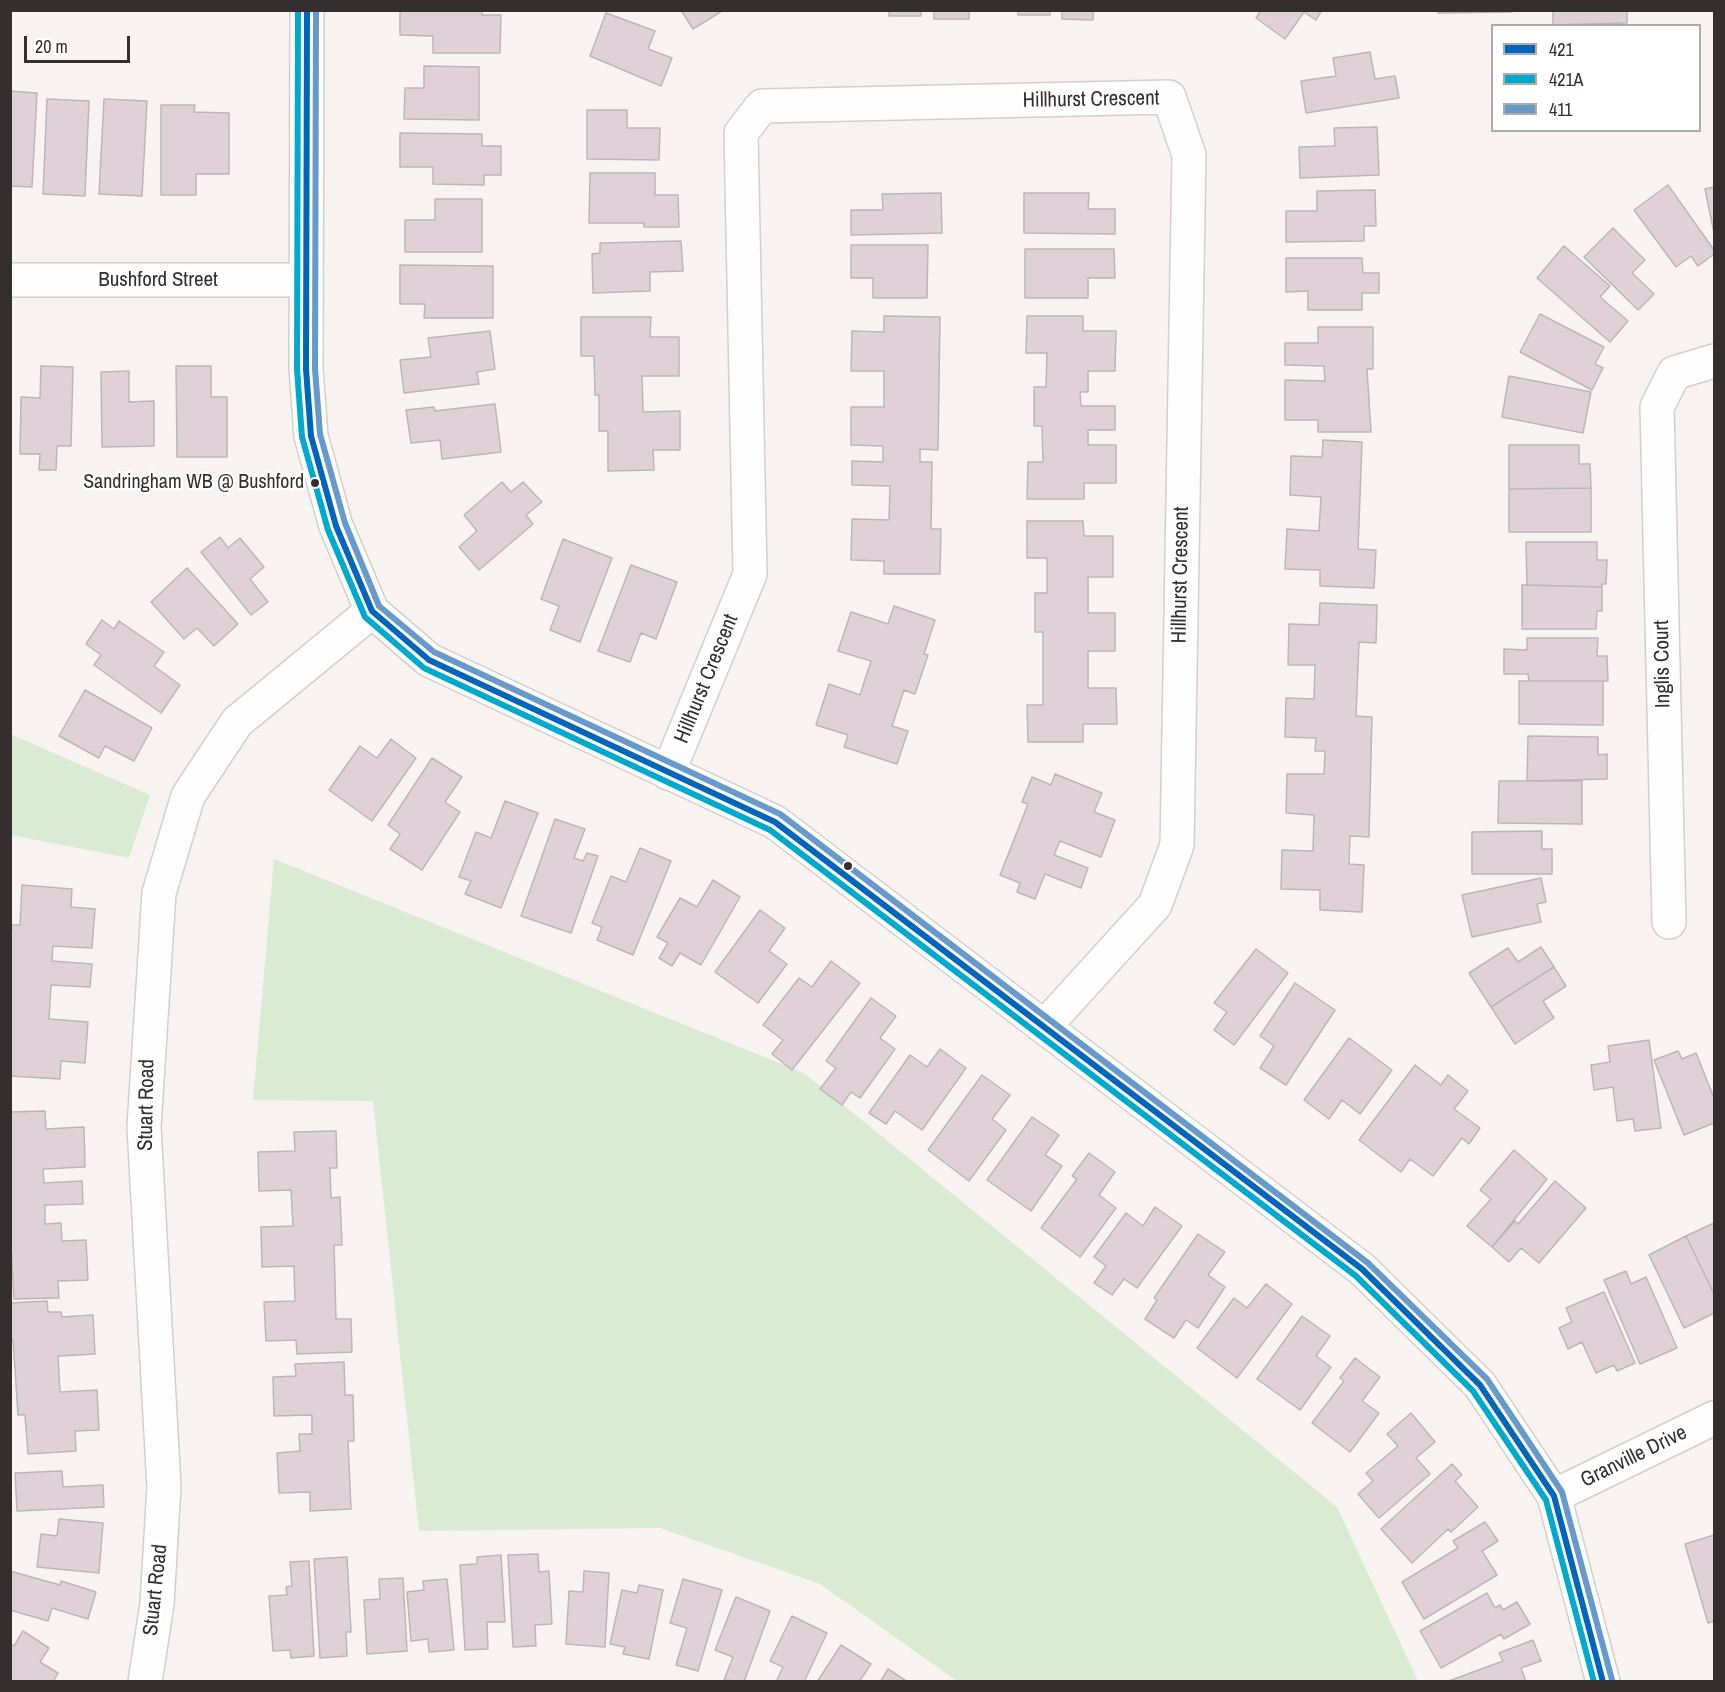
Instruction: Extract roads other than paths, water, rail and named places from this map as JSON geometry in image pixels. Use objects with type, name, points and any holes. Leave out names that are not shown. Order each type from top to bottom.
[{"type":"street","points":[[307,10],[305,280],[306,369],[311,436],[336,526],[372,611],[429,660],[775,822],[1362,1269],[1480,1385],[1554,1496],[1603,1682]]},
{"type":"street","name":"Hillhurst Crescent","points":[[668,772],[750,574],[741,133],[762,106],[1169,97],[1189,155],[1177,845],[1155,905],[1045,1026]]},
{"type":"street","name":"Bushford Street","points":[[10,280],[305,280]]},
{"type":"street","name":"Inglis Court","points":[[1669,922],[1657,407],[1674,373],[1714,361]]},
{"type":"street","name":"Stuart Road","points":[[145,1682],[157,1604],[164,1487],[144,1127],[159,893],[188,796],[237,722],[372,611]]},
{"type":"street","name":"Granville Drive","points":[[1554,1496],[1714,1418]]},
{"type":"place","name":"Sandringham WB @ Bushford","points":[[315,483]]}]
